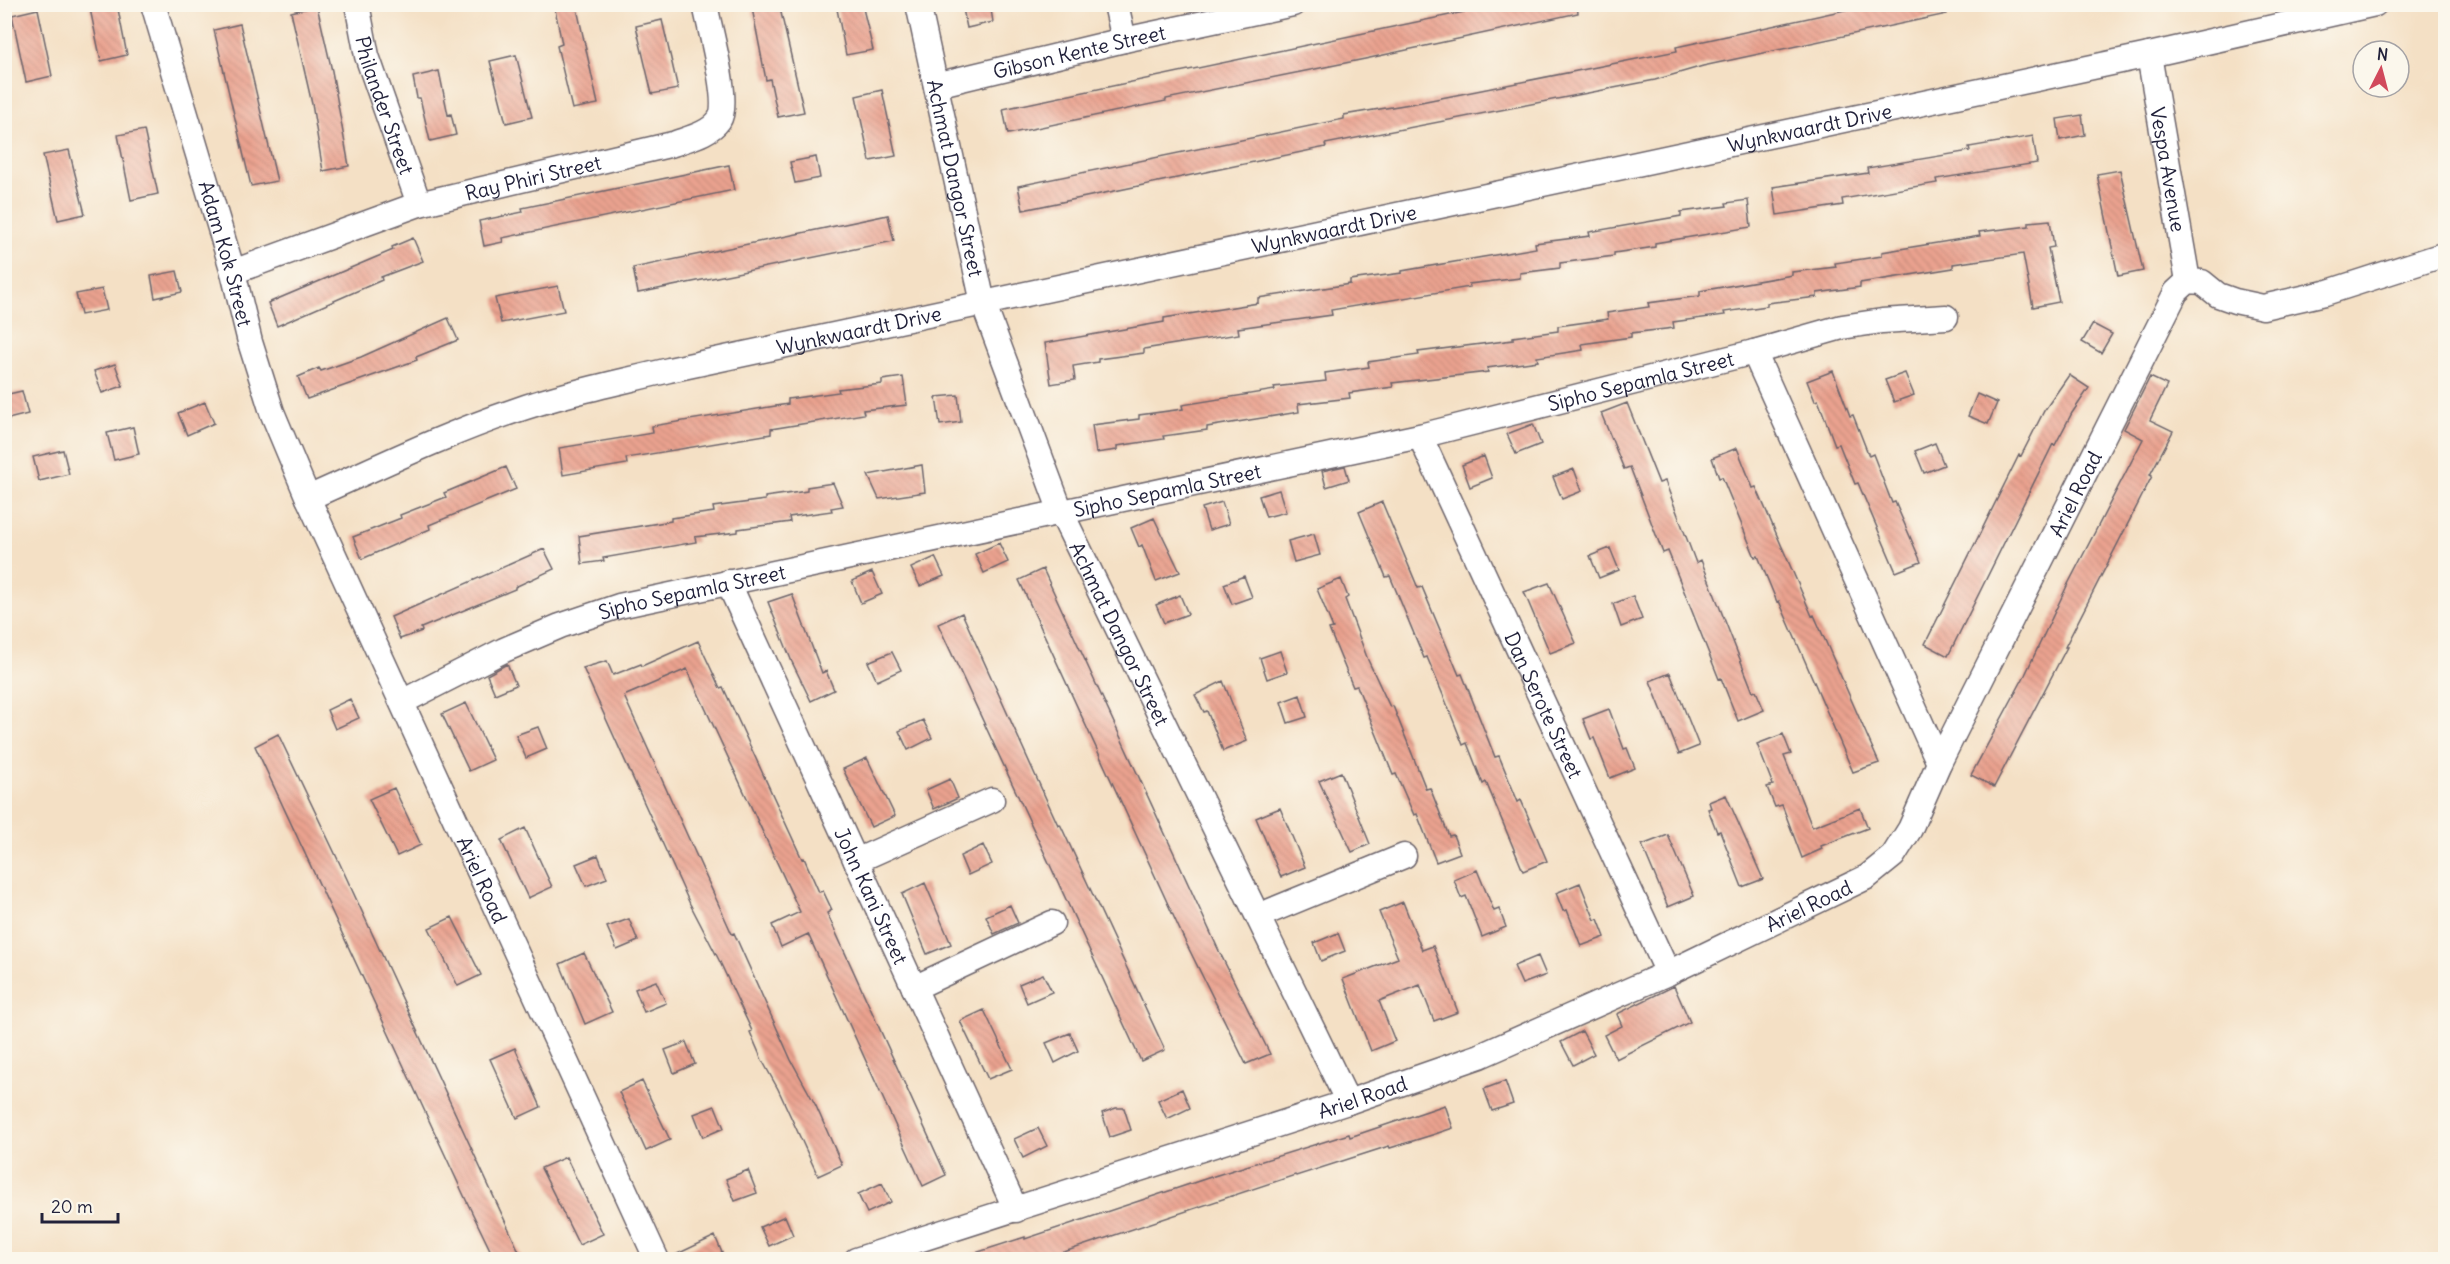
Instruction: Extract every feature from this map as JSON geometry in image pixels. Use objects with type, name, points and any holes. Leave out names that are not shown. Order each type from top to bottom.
[{"type":"street","name":"Adam Kok Street","points":[[153,4],[233,272],[250,342],[272,412],[308,498]]},
{"type":"street","name":"Philander Street","points":[[357,4],[367,56],[419,204]]},
{"type":"street","name":"Ray Phiri Street","points":[[233,272],[419,204],[673,144],[703,133],[720,120],[723,108],[723,92],[705,4]]},
{"type":"street","name":"Achmat Dangor Street","points":[[918,4],[983,303],[1061,512],[1348,1102]]},
{"type":"street","points":[[1116,4],[1124,40]]},
{"type":"street","name":"Gibson Kente Street","points":[[936,84],[1124,40],[1293,4]]},
{"type":"street","name":"Wynkwaardt Drive","points":[[308,498],[445,437],[515,410],[669,370],[2149,55],[2375,4]]},
{"type":"street","name":"Vespa Avenue","points":[[2149,55],[2188,281]]},
{"type":"street","points":[[2188,281],[2202,282],[2218,295],[2235,302],[2263,308],[2325,293],[2445,254]]},
{"type":"street","name":"Ariel Road","points":[[856,1260],[1348,1102],[1480,1056],[1668,973],[1867,877],[1893,856],[1910,829],[1939,763],[2176,292],[2188,281]]},
{"type":"street","name":"Sipho Sepamla Street","points":[[402,702],[504,650],[560,626],[619,606],[1420,436],[1754,352],[1842,327],[1882,321],[1946,317]]},
{"type":"street","points":[[1754,352],[1939,763]]},
{"type":"street","name":"Dan Serote Street","points":[[1420,436],[1668,973]]},
{"type":"street","name":"Ariel Road","points":[[308,498],[657,1260]]},
{"type":"street","name":"John Kani Street","points":[[728,582],[1016,1210]]},
{"type":"street","points":[[856,861],[992,800]]},
{"type":"street","points":[[1258,916],[1404,856]]},
{"type":"street","points":[[914,988],[1052,923]]},
{"type":"building","points":[[89,4],[117,4],[127,55],[101,61]]},
{"type":"building","points":[[554,4],[576,4],[598,104],[572,109],[557,46],[562,44]]},
{"type":"building","points":[[766,4],[779,4],[804,112],[778,117],[770,79],[766,80],[752,8]]},
{"type":"building","points":[[836,4],[862,4],[873,50],[846,55]]},
{"type":"building","points":[[962,4],[990,4],[993,22],[967,28]]},
{"type":"building","points":[[1502,4],[1577,4],[1578,13],[1008,134],[1003,109]]},
{"type":"building","points":[[1872,4],[1946,4],[1947,14],[1703,66],[1655,80],[1325,144],[1326,147],[1023,210],[1018,186],[1344,119],[1344,115],[1416,103],[1677,51],[1676,47]]},
{"type":"building","points":[[317,6],[332,71],[349,166],[323,171],[312,104],[291,12]]},
{"type":"building","points":[[38,9],[52,76],[26,82],[12,15]]},
{"type":"building","points":[[662,20],[678,89],[652,94],[636,26]]},
{"type":"building","points":[[240,24],[277,181],[251,186],[214,30]]},
{"type":"building","points":[[516,55],[532,117],[506,123],[490,61]]},
{"type":"building","points":[[439,71],[448,115],[451,114],[456,135],[430,141],[413,77]]},
{"type":"building","points":[[882,90],[896,156],[870,161],[856,96]]},
{"type":"building","points":[[2082,115],[2085,135],[2060,140],[2057,119]]},
{"type":"building","points":[[144,130],[158,194],[131,200],[118,135]]},
{"type":"building","points":[[2033,136],[2037,163],[1936,179],[1937,183],[1842,199],[1843,205],[1777,215],[1773,187],[1868,173],[1867,168],[1970,151],[1969,147]]},
{"type":"building","points":[[69,150],[85,214],[58,220],[43,155]]},
{"type":"building","points":[[816,157],[820,178],[795,183],[790,162]]},
{"type":"building","points":[[729,165],[734,190],[502,238],[503,242],[484,246],[479,221],[523,212],[522,208]]},
{"type":"building","points":[[2120,170],[2143,271],[2118,276],[2097,174]]},
{"type":"building","points":[[1748,200],[1751,227],[1655,243],[1655,247],[1614,253],[1614,256],[1560,263],[1560,268],[1520,273],[1520,278],[1469,284],[1470,287],[1331,310],[1332,315],[1238,328],[1239,334],[1144,349],[1144,353],[1098,359],[1098,362],[1073,366],[1075,380],[1051,384],[1045,343],[1164,322],[1164,318],[1258,303],[1258,298],[1350,284],[1350,280],[1402,273],[1402,271],[1536,248],[1535,243],[1590,236],[1589,232],[1681,216],[1681,212],[1727,206],[1726,203]]},
{"type":"building","points":[[888,215],[894,241],[638,293],[633,268]]},
{"type":"building","points":[[2050,220],[2054,247],[2048,248],[2059,302],[2033,307],[2023,254],[1953,264],[1953,268],[1860,283],[1860,287],[1817,293],[1817,297],[1767,303],[1767,306],[1724,312],[1725,315],[1673,322],[1674,328],[1631,333],[1631,337],[1582,344],[1583,350],[1537,357],[1538,361],[1487,368],[1488,372],[1392,383],[1393,387],[1349,393],[1350,398],[1298,404],[1299,412],[1207,427],[1207,430],[1163,436],[1164,439],[1117,446],[1117,450],[1096,453],[1092,425],[1139,419],[1139,415],[1183,409],[1182,405],[1275,390],[1274,387],[1326,381],[1325,373],[1369,367],[1368,362],[1419,355],[1418,352],[1513,340],[1513,337],[1558,331],[1558,326],[1608,319],[1607,313],[1649,307],[1648,303],[1700,296],[1700,291],[1792,275],[1792,272],[1836,267],[1835,263],[1882,256],[1882,252],[1980,236],[1979,232],[2029,226],[2029,222]]},
{"type":"building","points":[[413,238],[423,261],[381,277],[382,280],[277,326],[268,303],[393,250],[392,247]]},
{"type":"building","points":[[177,271],[182,292],[155,298],[151,276]]},
{"type":"building","points":[[558,286],[564,311],[501,323],[495,298]]},
{"type":"building","points":[[102,289],[107,310],[81,315],[76,294]]},
{"type":"building","points":[[448,318],[458,340],[416,357],[417,360],[307,399],[298,377],[319,368],[321,371],[361,357]]},
{"type":"building","points":[[2093,324],[2112,334],[2101,353],[2082,342]]},
{"type":"building","points":[[115,364],[123,386],[102,393],[94,371]]},
{"type":"building","points":[[1833,371],[1850,416],[1853,415],[1869,456],[1873,454],[1892,503],[1895,502],[1921,562],[1896,572],[1858,483],[1855,484],[1839,444],[1835,445],[1818,400],[1815,401],[1807,381]]},
{"type":"building","points":[[1905,373],[1914,395],[1894,402],[1885,380]]},
{"type":"building","points":[[2069,375],[2089,388],[2055,445],[2053,444],[1948,656],[1925,644],[2019,455],[2021,456],[2044,411]]},
{"type":"building","points":[[903,377],[907,405],[863,410],[864,414],[771,429],[771,434],[626,458],[627,464],[563,475],[559,448],[653,433],[652,426],[788,404],[788,399],[839,392],[838,389],[882,384],[882,380]]},
{"type":"building","points":[[2150,377],[2167,385],[2150,420],[2173,431],[2065,647],[2067,647],[1994,787],[1971,775],[2025,675],[2066,588],[2143,439],[2124,429]]},
{"type":"building","points":[[22,391],[28,414],[4,420],[4,395]]},
{"type":"building","points":[[1977,394],[1997,403],[1988,424],[1968,416]]},
{"type":"building","points":[[958,395],[961,422],[940,425],[936,397]]},
{"type":"building","points":[[205,402],[214,423],[187,435],[178,413]]},
{"type":"building","points":[[1627,403],[1659,483],[1665,481],[1696,563],[1701,560],[1753,692],[1756,691],[1764,710],[1738,721],[1668,551],[1663,553],[1630,467],[1624,469],[1601,413]]},
{"type":"building","points":[[1533,424],[1541,444],[1516,454],[1507,434]]},
{"type":"building","points":[[133,427],[139,454],[114,460],[107,433]]},
{"type":"building","points":[[1935,443],[1944,465],[1924,473],[1915,451]]},
{"type":"building","points":[[1737,448],[1753,488],[1756,487],[1879,763],[1853,772],[1779,601],[1777,602],[1758,556],[1755,557],[1722,477],[1719,478],[1712,458]]},
{"type":"building","points":[[63,450],[69,474],[39,481],[33,457]]},
{"type":"building","points":[[1484,456],[1492,478],[1470,487],[1462,465]]},
{"type":"building","points":[[922,465],[925,492],[879,499],[868,475]]},
{"type":"building","points":[[1345,466],[1349,480],[1326,487],[1322,471]]},
{"type":"building","points":[[506,467],[516,489],[429,525],[430,529],[362,559],[353,537],[401,518],[400,515],[446,497],[444,493]]},
{"type":"building","points":[[1574,469],[1582,491],[1562,499],[1553,477]]},
{"type":"building","points":[[833,483],[843,506],[831,508],[832,511],[789,517],[790,522],[695,537],[696,542],[603,558],[604,561],[582,564],[579,536],[671,521],[671,518],[714,512],[713,507],[765,500],[765,497],[807,491],[807,487]]},
{"type":"building","points":[[1279,490],[1286,512],[1266,517],[1259,496]]},
{"type":"building","points":[[1222,502],[1229,524],[1209,530],[1202,508]]},
{"type":"building","points":[[1382,502],[1418,588],[1422,587],[1459,675],[1462,674],[1495,757],[1499,756],[1518,802],[1521,800],[1547,861],[1523,871],[1486,782],[1483,784],[1467,743],[1463,745],[1427,657],[1424,658],[1390,576],[1386,577],[1359,512]]},
{"type":"building","points":[[1154,518],[1180,572],[1156,581],[1142,545],[1139,547],[1131,528]]},
{"type":"building","points":[[1314,534],[1320,555],[1294,562],[1288,541]]},
{"type":"building","points":[[999,543],[1008,562],[984,573],[975,554]]},
{"type":"building","points":[[1610,548],[1619,570],[1599,578],[1590,556]]},
{"type":"building","points":[[544,549],[554,569],[515,589],[400,639],[391,617]]},
{"type":"building","points":[[935,557],[944,576],[920,586],[911,568]]},
{"type":"building","points":[[1043,569],[1219,951],[1270,1054],[1246,1064],[1184,939],[1019,580]]},
{"type":"building","points":[[872,572],[882,594],[861,603],[852,581]]},
{"type":"building","points":[[1244,576],[1252,597],[1232,604],[1224,584]]},
{"type":"building","points":[[1341,579],[1348,597],[1345,599],[1368,660],[1390,707],[1393,706],[1426,789],[1430,788],[1449,836],[1453,835],[1460,853],[1436,862],[1417,814],[1414,815],[1396,774],[1393,775],[1357,686],[1353,687],[1329,629],[1333,628],[1317,589]]},
{"type":"building","points":[[1549,583],[1576,643],[1550,653],[1524,592]]},
{"type":"building","points":[[792,594],[822,673],[826,671],[834,690],[811,701],[792,662],[768,602]]},
{"type":"building","points":[[1180,595],[1188,614],[1164,623],[1156,605]]},
{"type":"building","points":[[1633,596],[1642,619],[1621,627],[1613,604]]},
{"type":"building","points":[[962,613],[1058,825],[1060,824],[1165,1050],[1141,1061],[938,624]]},
{"type":"building","points":[[698,641],[720,688],[723,687],[802,859],[804,858],[819,892],[823,891],[832,910],[827,913],[946,1175],[923,1186],[808,934],[781,947],[772,925],[800,912],[687,669],[624,696],[732,934],[734,933],[791,1060],[816,1106],[842,1165],[818,1176],[778,1089],[762,1060],[750,1032],[752,1031],[690,904],[583,668],[607,661],[613,675],[641,664],[642,666]]},
{"type":"building","points":[[1280,651],[1287,672],[1267,679],[1260,658]]},
{"type":"building","points":[[892,652],[901,670],[877,681],[868,662]]},
{"type":"building","points":[[507,664],[516,685],[495,694],[487,675]]},
{"type":"building","points":[[1670,673],[1699,746],[1679,754],[1650,681]]},
{"type":"building","points":[[1223,681],[1247,741],[1223,751],[1207,711],[1204,712],[1195,695]]},
{"type":"building","points":[[1300,695],[1307,717],[1288,723],[1281,702]]},
{"type":"building","points":[[350,699],[359,718],[335,729],[327,710]]},
{"type":"building","points":[[466,703],[493,760],[469,771],[442,714]]},
{"type":"building","points":[[1609,709],[1624,749],[1627,748],[1635,768],[1610,778],[1594,738],[1591,739],[1583,719]]},
{"type":"building","points":[[923,720],[932,738],[908,750],[899,731]]},
{"type":"building","points":[[538,727],[547,749],[526,758],[516,735]]},
{"type":"building","points":[[278,734],[523,1260],[495,1260],[466,1200],[255,746]]},
{"type":"building","points":[[1783,734],[1791,754],[1784,756],[1812,827],[1860,808],[1868,828],[1821,846],[1822,849],[1802,858],[1782,805],[1775,807],[1767,787],[1773,785],[1757,744]]},
{"type":"building","points":[[867,758],[895,816],[871,827],[843,769]]},
{"type":"building","points":[[1341,772],[1370,844],[1352,852],[1319,781]]},
{"type":"building","points":[[950,779],[958,798],[934,809],[926,790]]},
{"type":"building","points":[[394,788],[421,845],[397,856],[369,799]]},
{"type":"building","points":[[1726,795],[1763,879],[1742,887],[1720,831],[1717,832],[1708,809],[1711,808],[1709,802]]},
{"type":"building","points":[[1280,808],[1305,867],[1281,877],[1256,818]]},
{"type":"building","points":[[525,828],[552,887],[528,898],[501,840]]},
{"type":"building","points":[[1668,835],[1694,896],[1668,907],[1642,845]]},
{"type":"building","points":[[983,845],[992,864],[968,875],[960,856]]},
{"type":"building","points":[[598,855],[607,878],[586,886],[576,864]]},
{"type":"building","points":[[1477,870],[1494,911],[1499,909],[1506,927],[1482,937],[1466,896],[1461,898],[1454,880]]},
{"type":"building","points":[[925,883],[951,944],[927,954],[902,894]]},
{"type":"building","points":[[1580,883],[1595,920],[1598,919],[1605,937],[1581,946],[1567,910],[1563,911],[1556,893]]},
{"type":"building","points":[[1403,902],[1422,950],[1433,946],[1458,1012],[1434,1021],[1420,985],[1379,1001],[1395,1041],[1371,1051],[1343,979],[1398,958],[1379,912]]},
{"type":"building","points":[[1010,905],[1018,923],[994,934],[986,916]]},
{"type":"building","points":[[452,917],[481,975],[458,986],[429,928]]},
{"type":"building","points":[[629,919],[638,941],[617,950],[607,927]]},
{"type":"building","points":[[1338,933],[1345,951],[1321,961],[1314,943]]},
{"type":"building","points":[[584,953],[612,1012],[585,1024],[560,964]]},
{"type":"building","points":[[1538,956],[1546,975],[1522,984],[1514,966]]},
{"type":"building","points":[[1043,974],[1052,992],[1027,1003],[1019,984]]},
{"type":"building","points":[[656,981],[666,1003],[644,1012],[635,989]]},
{"type":"building","points":[[1674,986],[1690,1022],[1616,1059],[1604,1035],[1622,1026],[1617,1014]]},
{"type":"building","points":[[984,1010],[1012,1069],[988,1079],[960,1021]]},
{"type":"building","points":[[1582,1031],[1594,1054],[1573,1065],[1561,1042]]},
{"type":"building","points":[[1070,1033],[1078,1051],[1055,1063],[1046,1043]]},
{"type":"building","points":[[686,1042],[695,1064],[674,1073],[665,1050]]},
{"type":"building","points":[[515,1048],[541,1107],[517,1118],[490,1059]]},
{"type":"building","points":[[642,1081],[670,1140],[646,1151],[619,1092]]},
{"type":"building","points":[[1505,1081],[1513,1104],[1492,1111],[1484,1089]]},
{"type":"building","points":[[1182,1089],[1190,1108],[1167,1119],[1158,1100]]},
{"type":"building","points":[[1445,1105],[1453,1128],[1432,1135],[1295,1175],[1040,1260],[970,1260],[969,1255],[1349,1134],[1350,1137]]},
{"type":"building","points":[[715,1106],[724,1128],[703,1137],[694,1114]]},
{"type":"building","points":[[1124,1108],[1131,1130],[1110,1137],[1102,1113]]},
{"type":"building","points":[[1038,1128],[1047,1146],[1023,1158],[1014,1139]]},
{"type":"building","points":[[566,1157],[603,1234],[579,1245],[541,1168]]},
{"type":"building","points":[[748,1170],[757,1193],[735,1201],[726,1179]]},
{"type":"building","points":[[882,1183],[891,1202],[867,1213],[858,1194]]},
{"type":"building","points":[[785,1216],[793,1235],[769,1246],[760,1227]]},
{"type":"building","points":[[715,1236],[725,1260],[671,1260],[671,1257]]}]
